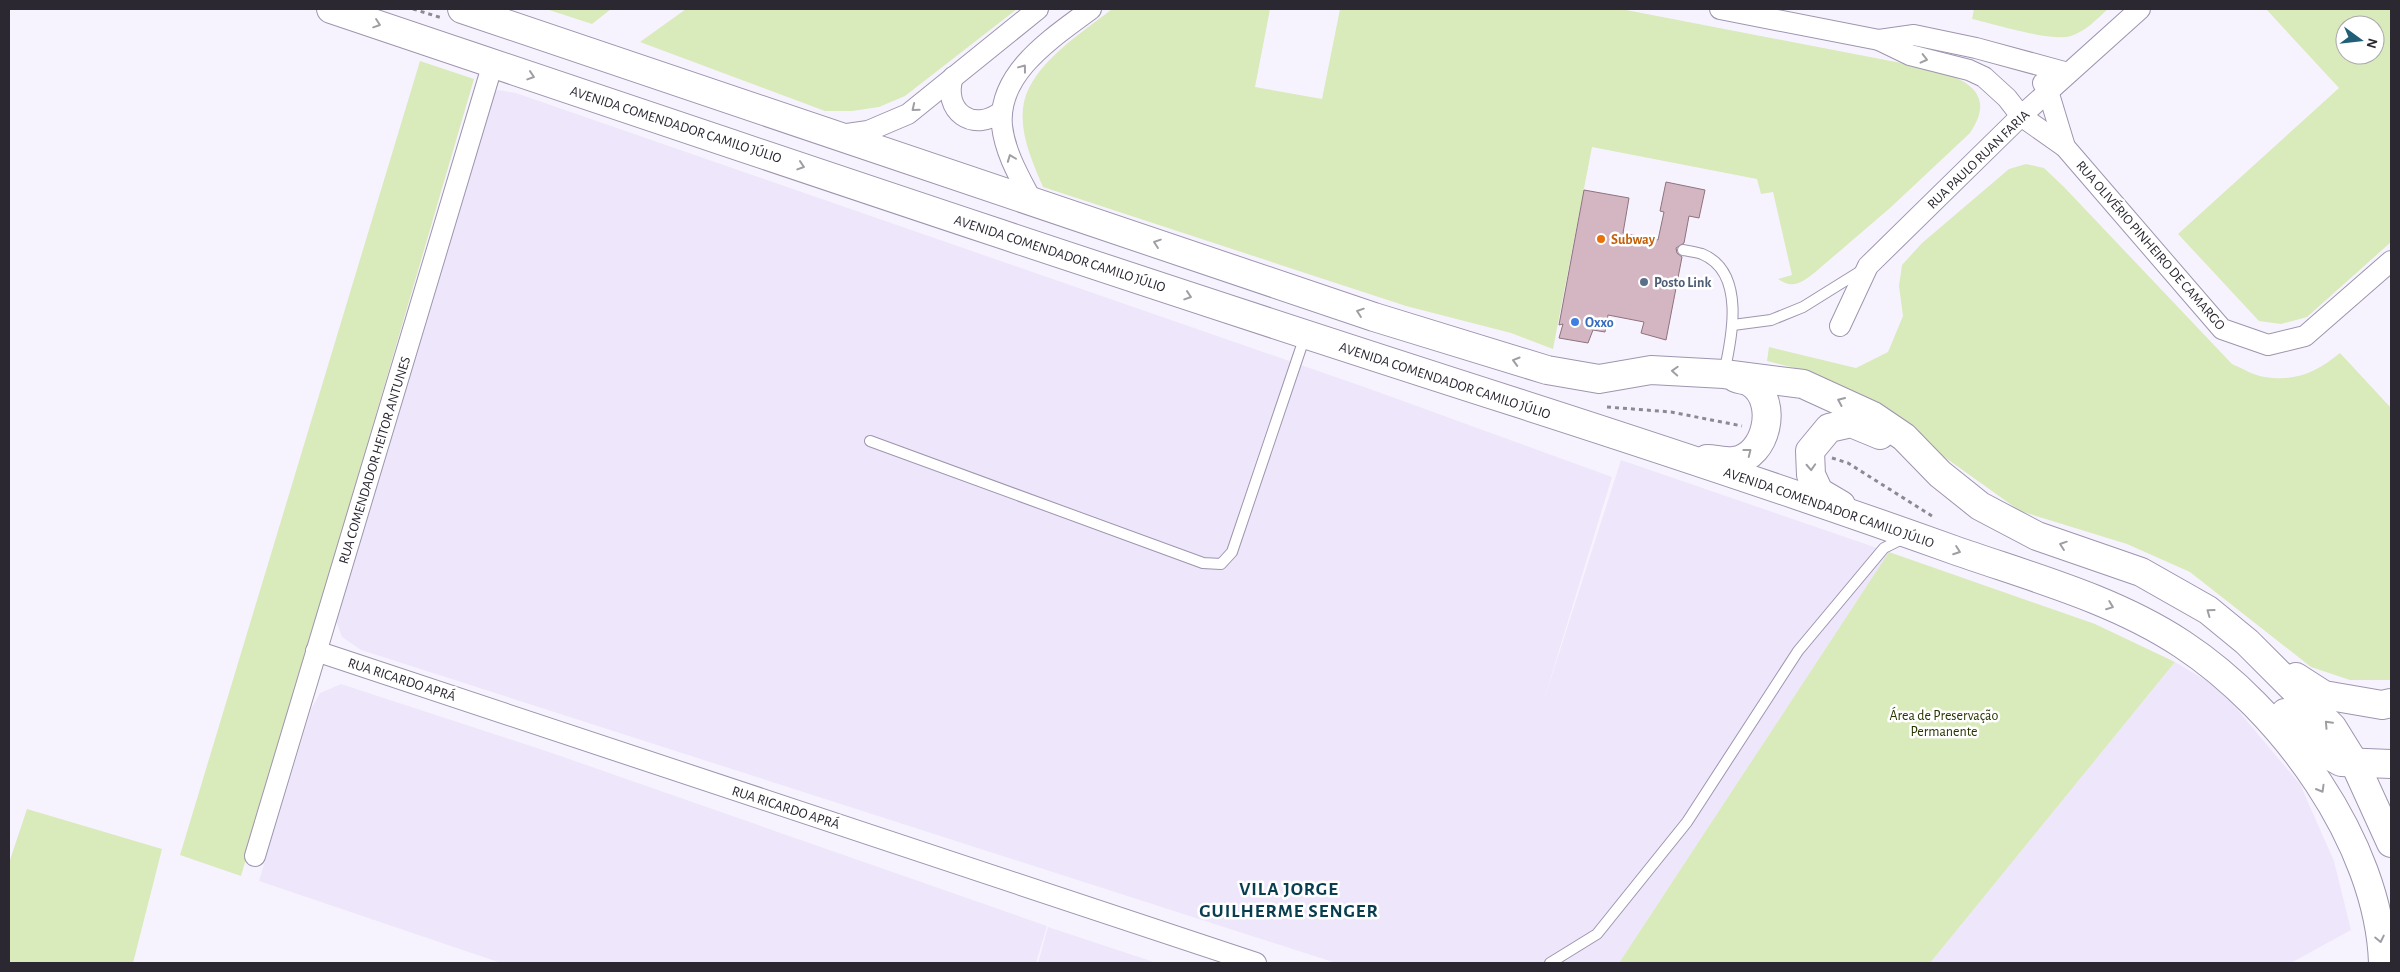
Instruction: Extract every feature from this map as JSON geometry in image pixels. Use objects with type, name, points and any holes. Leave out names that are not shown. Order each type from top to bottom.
[{"type":"main road","name":"AVENIDA COMENDADOR CAMILO JÚLIO","points":[[331,9],[1306,335],[1685,457],[1911,534],[2115,607],[2160,630],[2185,646],[2239,688],[2283,733],[2313,774],[2352,842],[2369,893],[2382,945],[2383,963]]},
{"type":"main road","points":[[462,9],[1374,317],[1547,370],[1599,379],[1651,370],[1724,374],[1803,384],[1873,416],[1904,438],[1940,474],[1980,506],[2037,536],[2140,572],[2208,610],[2247,642],[2308,686],[2324,695],[2382,705],[2391,703]]},
{"type":"main road","points":[[1685,457],[1735,461],[1751,453],[1764,433],[1767,410],[1764,396],[1751,383],[1724,374]]},
{"type":"main road","points":[[1864,519],[1819,492],[1811,475],[1810,451],[1828,428],[1851,423],[1882,436],[1920,464],[1940,474]]},
{"type":"main road","points":[[2160,630],[2215,657],[2256,686],[2325,753],[2341,762],[2391,764]]},
{"type":"main road","points":[[2247,642],[2332,727],[2355,764],[2391,843]]},
{"type":"street","points":[[838,136],[868,131],[892,123],[908,114],[1038,9]]},
{"type":"street","points":[[1032,201],[1007,146],[1002,128],[1002,111],[1005,96],[1036,52],[1092,9]]},
{"type":"street","points":[[1720,9],[1879,40],[1914,35],[2022,59],[2068,73]]},
{"type":"street","name":"RUA PAULO RUAN FARIA","points":[[1840,326],[1868,266],[2021,116],[2140,9]]},
{"type":"street","name":"RUA OLIVÉRIO PINHEIRO DE CAMARGO","points":[[1879,40],[1910,55],[1969,70],[1984,77],[2007,98],[2021,116],[2065,147],[2222,329],[2248,340],[2268,344],[2305,336],[2391,261]]},
{"type":"street","name":"RUA OLIVÉRIO PINHEIRO DE CAMARGO","points":[[2022,59],[2038,74],[2048,91],[2065,147]]},
{"type":"street","name":"RUA COMENDADOR HEITOR ANTUNES","points":[[255,856],[493,63]]},
{"type":"street","points":[[952,77],[949,89],[955,108],[961,115],[972,120],[986,120],[1002,111]]},
{"type":"street","name":"RUA RICARDO APRÁ","points":[[316,651],[1256,963]]},
{"type":"lane","points":[[1683,250],[1703,254],[1716,265],[1727,280],[1733,302],[1732,325],[1724,374]]},
{"type":"lane","points":[[1732,325],[1771,320],[1803,307],[1868,266]]},
{"type":"lane","points":[[870,441],[1203,563],[1220,564],[1232,552],[1306,335]]},
{"type":"lane","points":[[1550,963],[1597,934],[1687,822],[1798,651],[1884,548],[1911,534]]},
{"type":"shaded area","points":[[497,90],[516,93],[1370,389],[1612,477],[1543,703],[1621,460],[1889,552],[1619,963],[1336,963],[361,650],[342,637],[336,621],[486,102]]},
{"type":"shaded area","points":[[2175,662],[2220,689],[2300,784],[2334,861],[2351,930],[2291,963],[1930,963]]},
{"type":"shaded area","points":[[341,684],[552,753],[1047,926],[1036,963],[501,963],[259,881],[311,709],[320,693]]},
{"type":"shaded area","points":[[1048,927],[1157,963],[1038,963]]},
{"type":"green space","points":[[546,9],[611,9],[592,24]]},
{"type":"green space","points":[[686,9],[1017,9],[905,96],[879,107],[852,111],[825,111],[640,42]]},
{"type":"green space","points":[[1112,9],[1270,9],[1255,87],[1322,99],[1340,9],[1621,9],[1922,67],[1961,80],[1971,87],[1977,95],[1980,105],[1978,118],[1970,133],[1890,208],[1813,274],[1796,284],[1788,284],[1778,279],[1792,275],[1773,192],[1761,194],[1757,179],[1592,147],[1553,349],[1511,333],[1406,306],[1043,187],[1024,135],[1024,102],[1029,88],[1037,74],[1060,50]]},
{"type":"green space","points":[[1974,9],[2108,9],[2082,31],[2071,36],[2050,37],[1972,19]]},
{"type":"green space","points":[[2266,9],[2391,9],[2391,242],[2307,317],[2281,324],[2259,321],[2178,234],[2339,88]]},
{"type":"green space","points":[[420,61],[474,79],[241,876],[180,855]]},
{"type":"green space","points":[[2026,164],[2044,168],[2064,187],[2232,364],[2252,374],[2261,376],[2276,378],[2296,377],[2314,370],[2340,353],[2391,408],[2391,680],[2350,680],[2311,667],[2190,572],[2127,544],[2020,511],[1936,451],[1807,371],[1767,361],[1769,347],[1856,368],[1888,352],[1903,316],[1899,286],[1902,265],[1922,243],[2009,169]]},
{"type":"green space","name":"Área de Preservação Permanente","points":[[1889,552],[2095,624],[2175,662],[1930,963],[1619,963]]},
{"type":"green space","points":[[27,809],[162,849],[133,963],[9,963],[9,863]]},
{"type":"building","points":[[1666,182],[1705,190],[1699,218],[1689,216],[1684,243],[1676,248],[1677,253],[1682,257],[1666,340],[1641,333],[1644,322],[1608,315],[1605,332],[1593,330],[1588,343],[1559,338],[1563,324],[1559,325],[1584,190],[1629,198],[1623,233],[1658,240],[1664,212],[1660,211]]},
{"type":"place","name":"Subway","points":[[1601,239]]},
{"type":"place","name":"Posto Link","points":[[1644,282]]},
{"type":"place","name":"Oxxo","points":[[1575,322]]},
{"type":"district","name":"VILA JORGE GUILHERME SENGER","points":[[1289,899]]}]
